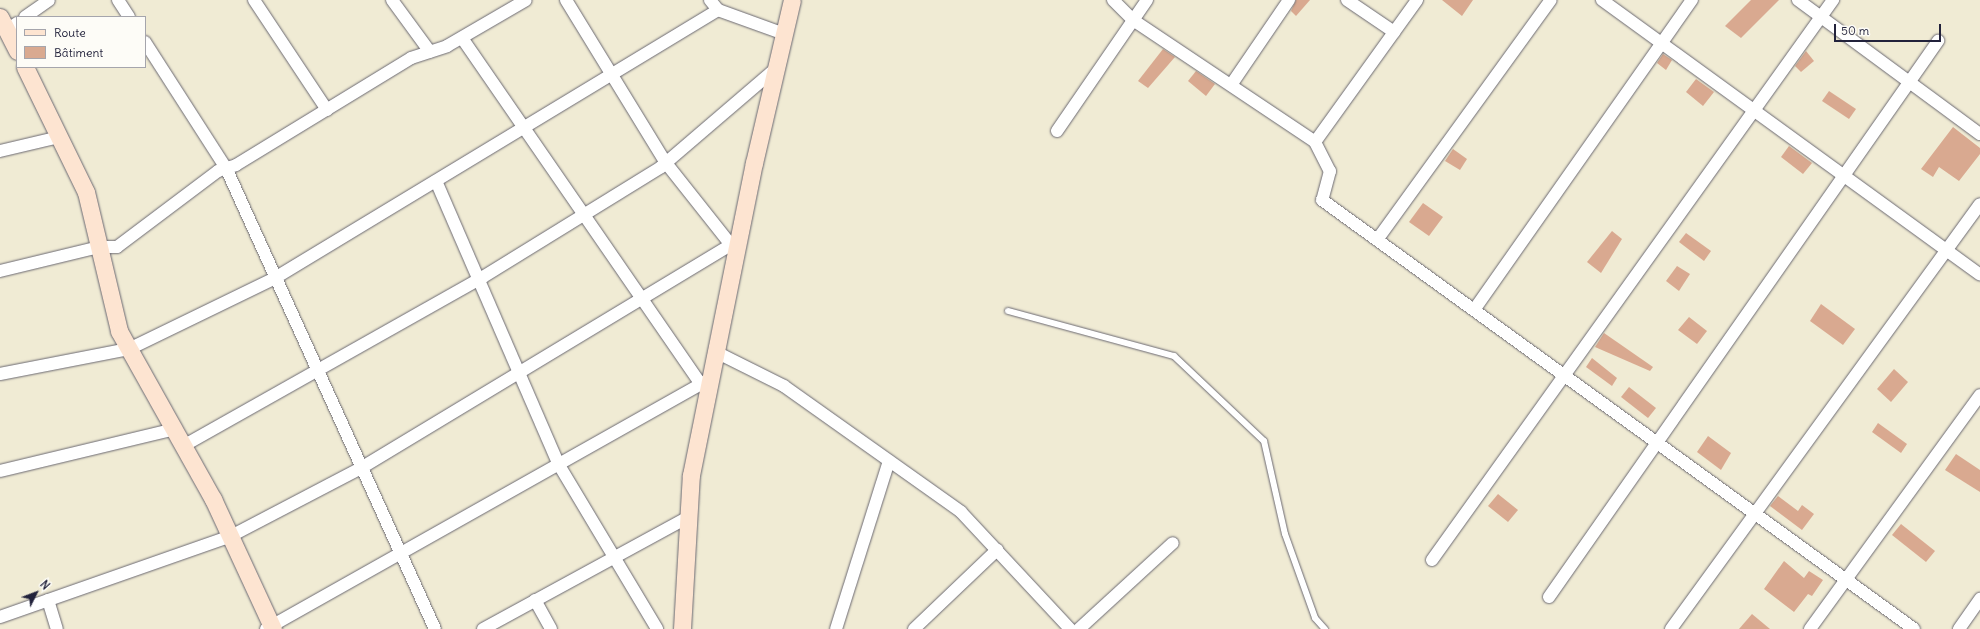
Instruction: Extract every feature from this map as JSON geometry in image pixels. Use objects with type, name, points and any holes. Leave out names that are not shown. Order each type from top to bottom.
[{"type":"street","points":[[26,16],[49,0]]},
{"type":"street","points":[[118,0],[128,16]]},
{"type":"street","points":[[254,0],[327,110]]},
{"type":"street","points":[[392,0],[430,52]]},
{"type":"street","points":[[0,271],[99,247],[117,247],[226,168],[327,110],[411,58],[430,52],[462,38],[526,0]]},
{"type":"street","points":[[566,0],[666,163],[734,243]]},
{"type":"street","points":[[710,0],[718,10],[782,33]]},
{"type":"street","points":[[682,629],[691,475],[705,381],[716,352],[734,243],[782,33],[792,0]]},
{"type":"street","points":[[1113,0],[1133,20],[1316,142],[1330,171],[1322,200],[1914,629]]},
{"type":"street","points":[[1057,131],[1147,0]]},
{"type":"street","points":[[1231,85],[1289,0]]},
{"type":"street","points":[[1347,0],[1394,32]]},
{"type":"street","points":[[1316,142],[1417,0]]},
{"type":"street","points":[[1377,240],[1551,0]]},
{"type":"street","points":[[1602,0],[1662,42],[1753,111],[1980,275]]},
{"type":"street","points":[[1474,310],[1692,0]]},
{"type":"street","points":[[1798,0],[1980,134]]},
{"type":"street","points":[[1432,560],[1833,0]]},
{"type":"street","points":[[0,374],[129,349],[276,278],[718,10]]},
{"type":"street","points":[[8,23],[16,48]]},
{"type":"street","points":[[462,38],[642,299],[705,381]]},
{"type":"street","points":[[1549,597],[1938,41]]},
{"type":"street","points":[[146,44],[226,168],[400,555],[435,629]]},
{"type":"street","points":[[25,68],[86,192],[119,331],[184,446],[231,536],[271,628],[705,381]]},
{"type":"street","points":[[184,446],[479,280],[666,163],[774,70]]},
{"type":"street","points":[[0,151],[59,137]]},
{"type":"street","points":[[436,181],[559,465],[657,629]]},
{"type":"street","points":[[1672,629],[1980,204]]},
{"type":"street","points":[[0,617],[231,536],[361,468],[734,243]]},
{"type":"street","points":[[716,352],[784,386],[961,512],[1070,629]]},
{"type":"street","points":[[1810,629],[1980,395]]},
{"type":"street","points":[[0,471],[175,430]]},
{"type":"street","points":[[838,628],[889,461]]},
{"type":"street","points":[[483,629],[688,517]]},
{"type":"street","points":[[1079,629],[1173,544]]},
{"type":"street","points":[[914,629],[997,550]]},
{"type":"street","points":[[1959,629],[1980,599]]},
{"type":"street","points":[[48,600],[57,629]]},
{"type":"street","points":[[535,600],[551,629]]},
{"type":"lane","points":[[1008,311],[1174,356],[1264,441],[1285,534],[1315,618],[1325,629]]},
{"type":"building","points":[[1296,0],[1310,0],[1296,16],[1291,11]]},
{"type":"building","points":[[1442,0],[1473,0],[1462,16]]},
{"type":"building","points":[[1751,0],[1779,0],[1741,38],[1725,26]]},
{"type":"building","points":[[1163,49],[1175,57],[1148,88],[1138,81]]},
{"type":"building","points":[[1806,51],[1814,61],[1801,72],[1795,66]]},
{"type":"building","points":[[1663,54],[1672,60],[1666,70],[1657,63]]},
{"type":"building","points":[[1196,71],[1215,84],[1206,96],[1188,81]]},
{"type":"building","points":[[1696,79],[1714,92],[1703,106],[1686,92]]},
{"type":"building","points":[[1829,91],[1856,109],[1849,119],[1822,101]]},
{"type":"building","points":[[1953,127],[1980,148],[1980,154],[1959,181],[1939,167],[1933,177],[1921,169]]},
{"type":"building","points":[[1789,146],[1812,163],[1803,174],[1781,157]]},
{"type":"building","points":[[1453,149],[1467,159],[1460,170],[1445,161]]},
{"type":"building","points":[[1423,203],[1443,217],[1429,236],[1409,222]]},
{"type":"building","points":[[1612,231],[1622,239],[1601,273],[1587,262]]},
{"type":"building","points":[[1686,233],[1711,251],[1704,261],[1679,242]]},
{"type":"building","points":[[1677,266],[1690,274],[1679,291],[1666,281]]},
{"type":"building","points":[[1821,304],[1855,329],[1843,345],[1810,321]]},
{"type":"building","points":[[1689,317],[1707,331],[1697,344],[1678,330]]},
{"type":"building","points":[[1604,333],[1653,367],[1650,371],[1595,347]]},
{"type":"building","points":[[1592,358],[1617,378],[1612,386],[1586,367]]},
{"type":"building","points":[[1894,369],[1908,382],[1891,402],[1877,389]]},
{"type":"building","points":[[1629,387],[1656,408],[1648,418],[1621,397]]},
{"type":"building","points":[[1878,423],[1907,444],[1901,453],[1872,432]]},
{"type":"building","points":[[1708,436],[1731,453],[1721,470],[1697,452]]},
{"type":"building","points":[[1956,454],[1980,470],[1980,492],[1945,470]]},
{"type":"building","points":[[1498,494],[1518,510],[1508,522],[1488,506]]},
{"type":"building","points":[[1778,496],[1798,511],[1802,505],[1814,514],[1802,530],[1770,506]]},
{"type":"building","points":[[1901,524],[1935,551],[1926,562],[1892,535]]},
{"type":"building","points":[[1784,561],[1804,578],[1809,571],[1823,580],[1812,596],[1808,594],[1794,612],[1764,589]]},
{"type":"building","points":[[1752,614],[1770,629],[1739,629]]}]
